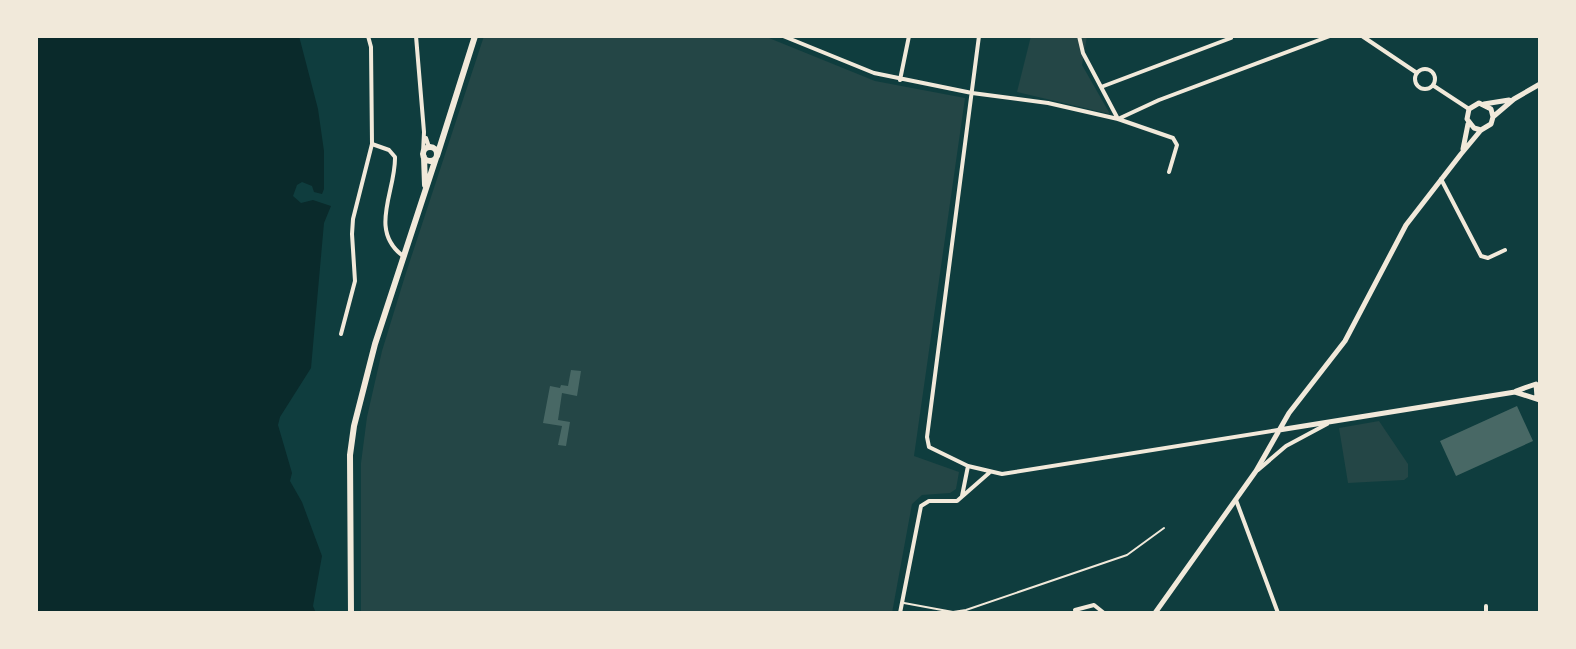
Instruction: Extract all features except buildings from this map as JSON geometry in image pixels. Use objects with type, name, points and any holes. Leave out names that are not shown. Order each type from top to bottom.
[{"type":"main road","points":[[351,613],[350,455],[354,426],[375,344],[475,36]]},
{"type":"main road","points":[[425,188],[427,151],[444,129]]},
{"type":"main road","points":[[427,151],[436,150],[436,157]]},
{"type":"main road","points":[[427,151],[428,161],[436,157]]},
{"type":"street","points":[[341,334],[355,281],[353,219],[372,144],[371,47],[368,36]]},
{"type":"street","points":[[416,36],[427,151]]},
{"type":"street","points":[[783,36],[874,73],[900,80],[1036,100],[1118,119],[1176,140],[1169,172]]},
{"type":"street","points":[[900,80],[909,36]]},
{"type":"street","points":[[979,36],[927,437],[928,446],[934,452],[989,473],[1002,474],[1515,392],[1539,385],[1539,399],[1515,392]]},
{"type":"street","points":[[1079,36],[1088,63],[1118,119]]},
{"type":"street","points":[[1118,119],[1159,100],[1330,36]]},
{"type":"street","points":[[1362,36],[1417,73]]},
{"type":"street","points":[[1101,87],[1231,38]]},
{"type":"street","points":[[1422,69],[1432,71],[1436,80],[1433,86],[1428,90],[1419,88],[1415,83],[1417,73],[1422,69]]},
{"type":"street","points":[[1155,613],[1256,471],[1278,430],[1347,338],[1398,238],[1481,130],[1488,127],[1493,117],[1514,99],[1540,84]]},
{"type":"street","points":[[1433,86],[1469,109]]},
{"type":"street","points":[[1469,109],[1476,104],[1514,99]]},
{"type":"street","points":[[1484,104],[1491,109],[1493,117]]},
{"type":"street","points":[[1461,154],[1467,137],[1469,109]]},
{"type":"street","points":[[1468,123],[1481,130]]},
{"type":"street","points":[[372,144],[389,150],[395,157],[384,214],[392,245],[403,256]]},
{"type":"street","points":[[1441,179],[1481,256],[1488,258],[1505,250]]},
{"type":"street","points":[[1256,471],[1298,438],[1336,420]]},
{"type":"street","points":[[961,498],[968,466]]},
{"type":"street","points":[[900,613],[921,506],[926,502],[954,502],[989,473]]},
{"type":"street","points":[[1236,500],[1278,613]]},
{"type":"street","points":[[1075,610],[1094,605],[1104,613]]},
{"type":"street","points":[[1486,606],[1486,613]]},
{"type":"lane","points":[[902,602],[953,612],[966,610],[1127,555],[1164,528]]},
{"type":"shaded area","points":[[36,36],[299,36],[318,109],[324,151],[324,189],[322,194],[314,192],[312,186],[302,182],[297,185],[293,196],[301,203],[313,200],[331,206],[324,223],[311,368],[278,425],[292,473],[290,481],[302,502],[322,556],[313,606],[316,613],[36,613]]},
{"type":"shaded area","points":[[484,36],[764,36],[875,81],[965,98],[914,456],[959,472],[956,489],[950,493],[922,495],[912,504],[892,613],[361,613],[361,463],[367,417],[382,351],[405,276]]},
{"type":"shaded area","points":[[1031,36],[1087,36],[1082,65],[1110,114],[1017,92]]},
{"type":"shaded area","points":[[1379,421],[1408,464],[1408,477],[1404,480],[1348,483],[1339,428]]}]
